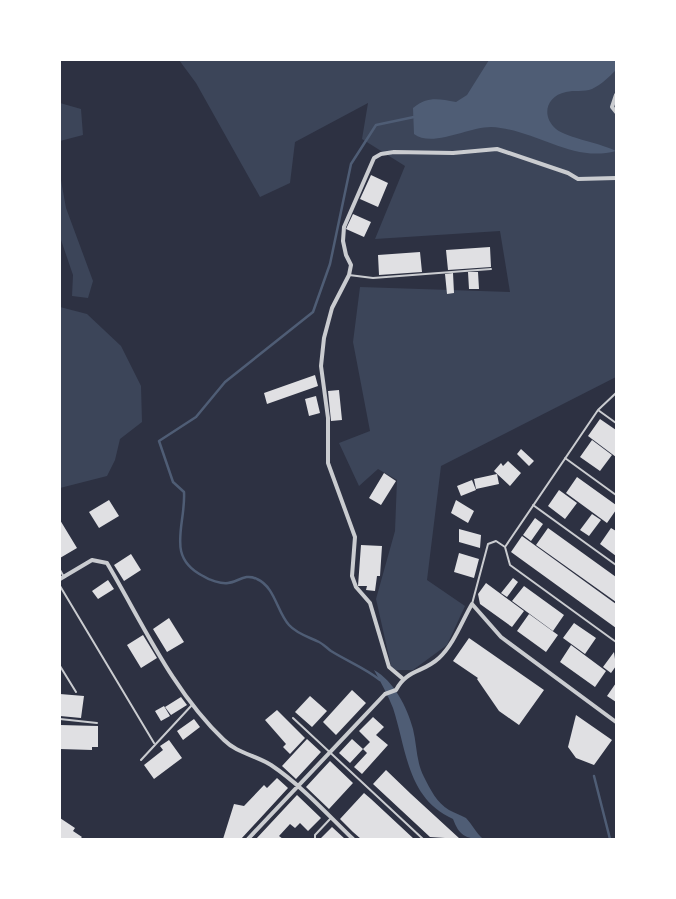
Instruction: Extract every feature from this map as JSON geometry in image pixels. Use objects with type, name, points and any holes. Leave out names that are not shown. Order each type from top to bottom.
[{"type":"street","points":[[616,95],[612,107],[616,112]]},
{"type":"street","points":[[402,678],[389,667],[370,603],[356,587],[352,576],[355,537],[328,463],[328,418],[321,366],[332,308],[349,274],[351,265],[346,255],[343,241],[344,227],[374,158],[381,154],[394,152],[453,154],[497,149],[568,173],[578,179],[616,178]]},
{"type":"street","points":[[62,578],[92,560],[107,562],[169,669],[203,719],[236,750],[271,766],[297,786],[353,839]]},
{"type":"street","points":[[248,839],[385,694],[396,690],[402,678],[427,667],[446,650],[472,604],[501,637],[616,722]]},
{"type":"lane","points":[[349,274],[373,278],[491,269]]},
{"type":"lane","points":[[505,547],[598,410],[616,392]]},
{"type":"lane","points":[[598,410],[616,423]]},
{"type":"lane","points":[[565,458],[616,495]]},
{"type":"lane","points":[[533,505],[616,565]]},
{"type":"lane","points":[[472,604],[488,544],[496,541],[505,547],[510,565],[616,642]]},
{"type":"lane","points":[[60,570],[62,578]]},
{"type":"lane","points":[[60,586],[154,743]]},
{"type":"lane","points":[[60,666],[76,692]]},
{"type":"lane","points":[[141,760],[154,743],[193,704]]},
{"type":"lane","points":[[293,718],[423,839]]},
{"type":"lane","points":[[60,719],[97,723]]},
{"type":"lane","points":[[315,839],[315,835],[331,818]]},
{"type":"shaded area","points":[[179,60],[616,60],[616,377],[441,466],[427,580],[465,606],[447,645],[413,670],[392,670],[376,599],[395,531],[397,480],[378,469],[359,486],[339,443],[370,431],[353,342],[360,287],[510,292],[500,231],[375,239],[405,166],[362,139],[368,103],[295,142],[290,183],[260,197],[196,83]]},
{"type":"shaded area","points":[[489,60],[616,60],[616,70],[602,83],[589,90],[569,91],[559,94],[550,102],[547,113],[551,124],[561,132],[616,151],[584,153],[523,133],[491,127],[430,139],[414,134],[413,108],[428,100],[438,99],[456,102],[467,95]]},
{"type":"shaded area","points":[[60,103],[81,109],[83,135],[60,141]]},
{"type":"shaded area","points":[[60,175],[66,208],[93,281],[88,298],[72,296],[73,275],[60,237]]},
{"type":"shaded area","points":[[60,307],[87,314],[121,346],[141,386],[142,422],[120,439],[115,460],[107,476],[60,488]]},
{"type":"shaded area","points":[[374,670],[388,681],[399,695],[413,729],[421,771],[434,795],[445,807],[466,818],[483,839],[467,837],[460,832],[453,819],[438,810],[426,799],[417,786],[406,756],[393,708]]},
{"type":"building","points":[[371,175],[388,183],[378,207],[360,199]]},
{"type":"building","points":[[353,214],[371,222],[364,237],[346,229]]},
{"type":"building","points":[[490,247],[491,267],[448,270],[446,250]]},
{"type":"building","points":[[420,252],[422,272],[379,275],[378,255]]},
{"type":"building","points":[[468,272],[478,272],[479,289],[469,289]]},
{"type":"building","points":[[453,273],[454,293],[447,294],[445,274]]},
{"type":"building","points":[[315,375],[318,386],[267,404],[264,393]]},
{"type":"building","points":[[339,390],[342,420],[331,421],[328,391]]},
{"type":"building","points":[[316,396],[320,413],[309,416],[305,399]]},
{"type":"building","points":[[600,419],[616,430],[616,457],[588,436]]},
{"type":"building","points":[[592,440],[612,455],[600,471],[580,457]]},
{"type":"building","points":[[521,449],[534,461],[529,466],[517,454]]},
{"type":"building","points":[[508,461],[521,473],[510,486],[494,471],[501,463],[503,466]]},
{"type":"building","points":[[384,473],[396,481],[381,505],[369,498]]},
{"type":"building","points":[[497,474],[499,484],[476,489],[474,479]]},
{"type":"building","points":[[577,477],[616,505],[616,510],[607,523],[566,493]]},
{"type":"building","points":[[472,480],[476,490],[461,496],[457,486]]},
{"type":"building","points":[[559,490],[577,503],[565,519],[548,506]]},
{"type":"building","points":[[109,500],[119,516],[99,528],[89,512]]},
{"type":"building","points":[[456,500],[474,511],[468,523],[451,513]]},
{"type":"building","points":[[592,514],[601,520],[589,536],[580,530]]},
{"type":"building","points":[[535,518],[543,524],[531,541],[523,535]]},
{"type":"building","points":[[60,520],[77,548],[60,558]]},
{"type":"building","points":[[548,528],[616,577],[616,602],[536,545]]},
{"type":"building","points":[[611,528],[616,531],[616,556],[600,544]]},
{"type":"building","points":[[459,529],[481,535],[480,548],[459,542]]},
{"type":"building","points":[[522,536],[616,604],[616,628],[511,552]]},
{"type":"building","points":[[361,545],[382,546],[380,576],[377,576],[375,591],[366,590],[367,586],[358,586]]},
{"type":"building","points":[[459,553],[479,559],[474,578],[454,572]]},
{"type":"building","points":[[131,554],[141,570],[124,581],[114,565]]},
{"type":"building","points":[[513,578],[518,582],[507,597],[501,593]]},
{"type":"building","points":[[108,580],[114,589],[98,599],[92,591]]},
{"type":"building","points":[[486,583],[524,611],[512,627],[480,604],[478,594]]},
{"type":"building","points":[[524,586],[564,615],[553,631],[512,601]]},
{"type":"building","points":[[529,614],[558,635],[546,652],[517,631]]},
{"type":"building","points":[[169,618],[184,642],[167,652],[153,629]]},
{"type":"building","points":[[574,623],[596,638],[585,654],[563,638]]},
{"type":"building","points":[[143,635],[157,658],[141,668],[127,645]]},
{"type":"building","points":[[469,638],[544,690],[519,725],[499,711],[478,678],[453,661]]},
{"type":"building","points":[[571,645],[606,671],[595,687],[560,662]]},
{"type":"building","points":[[614,652],[616,666],[611,673],[603,667]]},
{"type":"building","points":[[616,683],[616,702],[607,696]]},
{"type":"building","points":[[352,690],[366,703],[336,735],[323,722]]},
{"type":"building","points":[[60,694],[84,696],[81,718],[60,716]]},
{"type":"building","points":[[310,696],[327,711],[312,727],[295,712]]},
{"type":"building","points":[[181,697],[187,705],[171,715],[165,707]]},
{"type":"building","points":[[164,706],[170,716],[161,721],[155,711]]},
{"type":"building","points":[[277,710],[305,738],[290,754],[283,747],[286,744],[265,720]]},
{"type":"building","points":[[576,715],[612,740],[594,765],[576,758],[568,747]]},
{"type":"building","points":[[373,717],[384,727],[376,735],[388,745],[362,774],[354,767],[367,753],[363,749],[370,742],[359,731]]},
{"type":"building","points":[[194,719],[200,727],[183,740],[177,731]]},
{"type":"building","points":[[60,725],[98,726],[98,747],[92,747],[92,750],[60,749]]},
{"type":"building","points":[[307,739],[321,752],[296,779],[282,766]]},
{"type":"building","points":[[352,739],[363,749],[350,763],[339,753]]},
{"type":"building","points":[[169,740],[182,758],[154,779],[144,765],[163,750],[160,746]]},
{"type":"building","points":[[330,761],[353,783],[329,809],[306,787]]},
{"type":"building","points":[[386,770],[460,839],[430,837],[373,784]]},
{"type":"building","points":[[277,778],[288,788],[241,839],[223,839],[234,804],[244,806],[264,785],[267,788]]},
{"type":"building","points":[[364,793],[414,839],[361,839],[353,832],[340,819]]},
{"type":"building","points":[[297,795],[321,818],[308,831],[300,823],[295,828],[290,824],[279,836],[283,839],[256,839]]},
{"type":"building","points":[[60,818],[75,828],[73,831],[82,837],[80,839],[60,839]]},
{"type":"building","points":[[332,827],[345,839],[320,839]]},
{"type":"waterway","points":[[380,680],[292,628],[285,620],[268,588],[257,579],[249,577],[222,583],[208,579],[191,568],[184,560],[181,550],[180,539],[184,492],[173,482],[159,441],[196,417],[225,382],[313,312],[330,264],[351,164],[376,125],[414,117]]},
{"type":"waterway","points":[[594,776],[610,839]]}]
